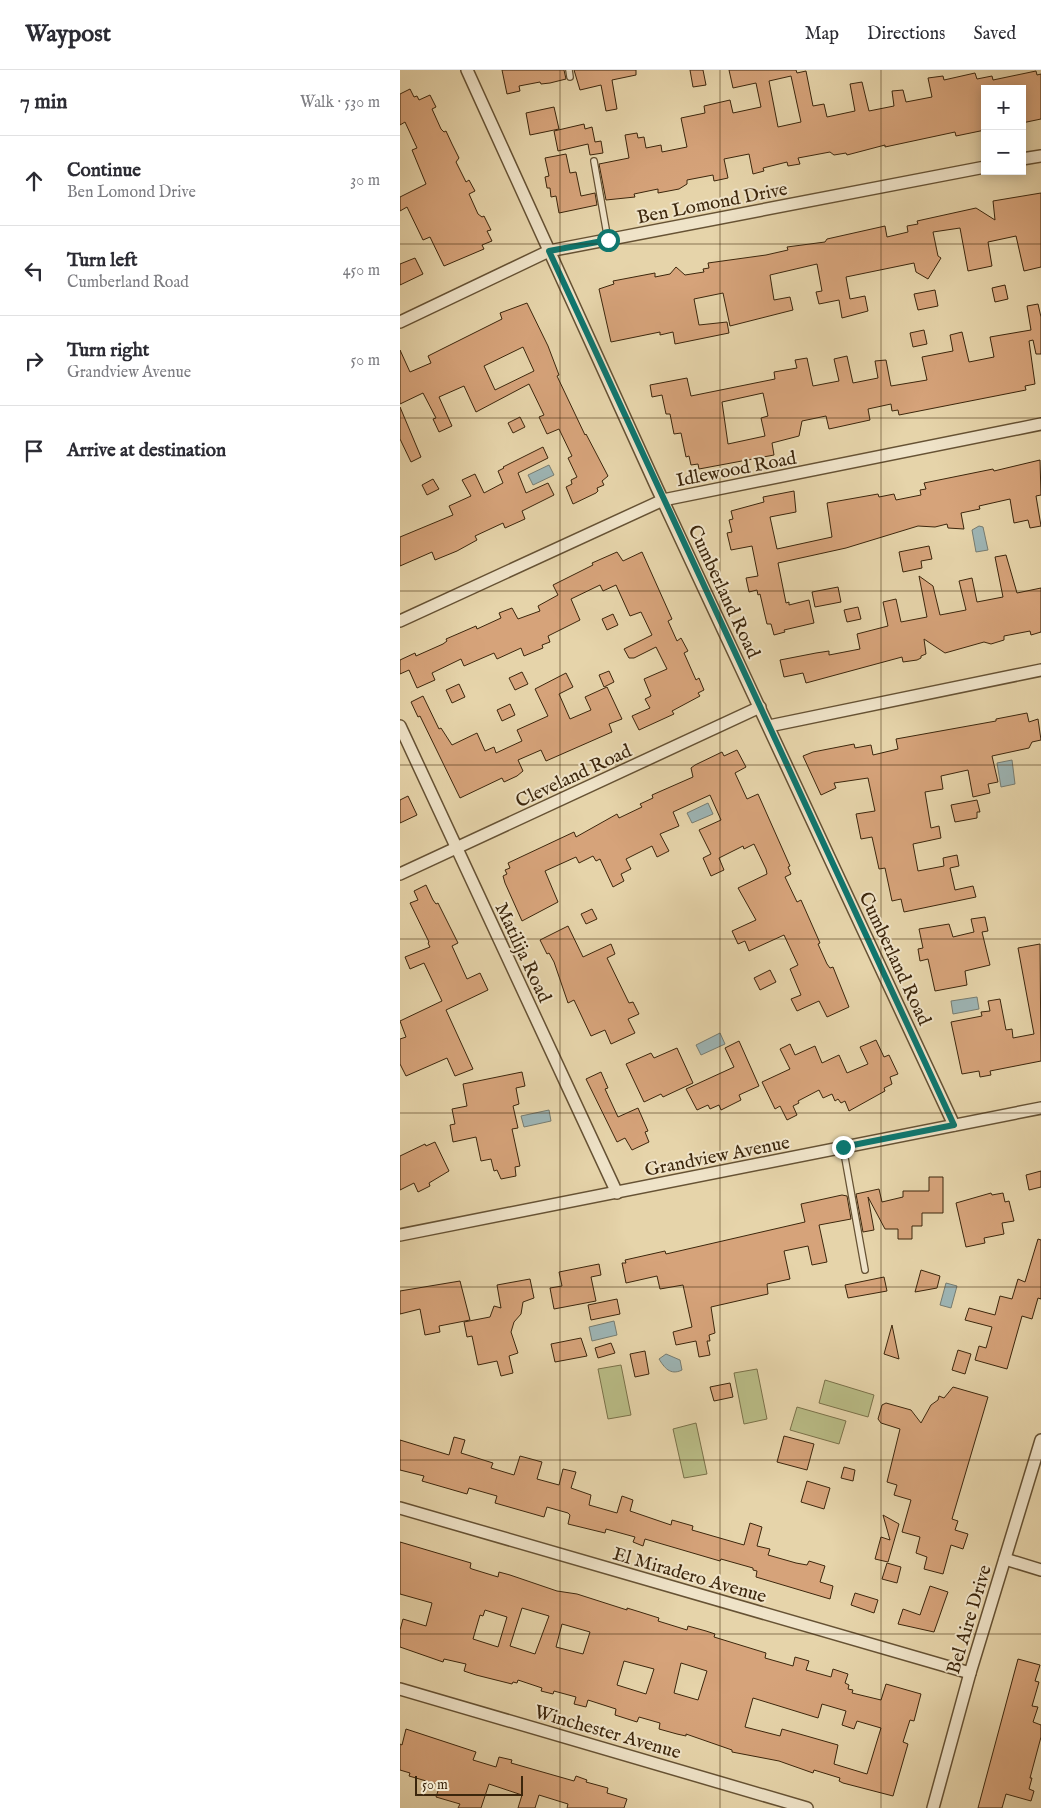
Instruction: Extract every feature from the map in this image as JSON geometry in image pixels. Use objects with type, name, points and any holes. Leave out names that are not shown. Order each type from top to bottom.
[{"type":"street","name":"Cumberland Road","points":[[467,70],[663,500],[954,1125]]},
{"type":"street","points":[[1026,158],[1041,156]]},
{"type":"street","name":"Ben Lomond Drive","points":[[400,322],[549,251],[981,168]]},
{"type":"street","name":"Idlewood Road","points":[[400,621],[663,500],[1041,424]]},
{"type":"street","points":[[769,726],[1041,670]]},
{"type":"street","name":"Cleveland Road","points":[[400,874],[760,707]]},
{"type":"street","name":"Matilija Road","points":[[400,726],[617,1193]]},
{"type":"street","name":"Grandview Avenue","points":[[400,1235],[1041,1108]]},
{"type":"street","name":"Bel Aire Drive","points":[[933,1808],[970,1674],[1041,1440]]},
{"type":"street","name":"El Miradero Avenue","points":[[400,1508],[970,1674]]},
{"type":"street","points":[[1005,1559],[1041,1570]]},
{"type":"street","name":"Winchester Avenue","points":[[400,1688],[807,1808]]},
{"type":"lane","points":[[569,70],[570,77]]},
{"type":"lane","points":[[594,161],[608,240]]},
{"type":"lane","points":[[843,1147],[865,1270]]},
{"type":"green space","points":[[621,1365],[631,1415],[608,1419],[598,1369]]},
{"type":"green space","points":[[757,1369],[767,1419],[744,1424],[734,1373]]},
{"type":"green space","points":[[825,1380],[874,1395],[868,1417],[819,1403]]},
{"type":"green space","points":[[797,1407],[846,1421],[839,1444],[790,1430]]},
{"type":"green space","points":[[696,1423],[707,1474],[684,1478],[673,1429]]},
{"type":"water","points":[[549,465],[554,475],[533,485],[528,475]]},
{"type":"water","points":[[979,526],[983,527],[988,550],[976,552],[972,530]]},
{"type":"water","points":[[1012,760],[1015,784],[1001,787],[997,763]]},
{"type":"water","points":[[708,803],[713,814],[692,823],[687,813]]},
{"type":"water","points":[[977,997],[979,1009],[953,1014],[951,1001]]},
{"type":"water","points":[[720,1033],[725,1044],[701,1055],[696,1045]]},
{"type":"water","points":[[549,1110],[551,1121],[524,1127],[521,1116]]},
{"type":"water","points":[[946,1283],[957,1286],[951,1308],[940,1305]]},
{"type":"water","points":[[614,1321],[617,1335],[592,1341],[589,1327]]},
{"type":"water","points":[[666,1354],[680,1360],[682,1370],[674,1372],[665,1368],[659,1359]]},
{"type":"building","points":[[502,70],[564,70],[566,79],[550,83],[541,84],[540,82],[519,86],[520,91],[507,94]]},
{"type":"building","points":[[574,70],[636,70],[636,75],[612,80],[617,109],[606,111],[601,85],[580,90]]},
{"type":"building","points":[[690,70],[703,70],[706,85],[693,87]]},
{"type":"building","points":[[729,70],[796,70],[797,73],[806,71],[813,106],[824,104],[827,117],[855,111],[850,84],[862,82],[869,111],[894,106],[892,91],[903,90],[906,102],[932,97],[928,78],[943,76],[944,80],[975,73],[977,79],[992,76],[993,80],[1036,71],[1037,75],[1041,74],[1041,119],[1026,122],[1026,85],[981,85],[981,131],[956,136],[955,132],[885,147],[885,145],[847,155],[846,153],[834,155],[830,152],[798,158],[800,164],[788,166],[787,162],[763,168],[764,171],[753,174],[749,154],[724,159],[728,178],[714,181],[713,175],[687,180],[687,184],[679,189],[658,193],[658,189],[634,194],[635,197],[606,200],[599,164],[629,158],[625,135],[637,133],[638,138],[644,137],[646,148],[661,145],[662,152],[687,147],[681,118],[705,113],[704,106],[730,100],[733,113],[761,107],[756,83],[733,88]],"holes":[[[791,76],[801,122],[778,127],[769,81]]]},
{"type":"building","points":[[410,89],[414,97],[417,96],[419,100],[430,95],[436,107],[432,109],[441,129],[444,132],[446,131],[459,158],[456,162],[466,182],[469,180],[475,191],[469,194],[478,214],[482,217],[484,216],[491,230],[487,231],[492,241],[482,245],[484,249],[444,266],[430,237],[423,240],[407,207],[400,211],[400,197],[426,184],[412,150],[417,148],[405,122],[400,125],[400,94]]},
{"type":"building","points":[[554,107],[559,129],[530,135],[526,113]]},
{"type":"building","points":[[584,124],[585,129],[592,127],[595,142],[601,141],[603,153],[590,155],[588,144],[558,151],[554,131]]},
{"type":"building","points":[[566,154],[570,173],[576,172],[581,196],[595,193],[597,205],[559,213],[556,196],[551,197],[550,188],[547,188],[545,177],[549,176],[545,158]]},
{"type":"building","points":[[1041,193],[1041,267],[1024,271],[1016,236],[988,242],[992,266],[968,271],[960,228],[933,232],[938,256],[941,258],[928,279],[916,272],[914,263],[846,277],[850,299],[865,296],[868,311],[842,318],[839,300],[819,304],[816,292],[822,291],[817,264],[770,275],[774,300],[790,297],[793,310],[730,326],[723,293],[694,299],[699,325],[727,322],[729,333],[675,344],[673,332],[660,335],[660,332],[611,342],[599,289],[614,284],[613,281],[655,273],[655,277],[670,274],[676,267],[685,275],[704,272],[703,269],[709,268],[708,263],[766,255],[788,250],[787,247],[825,242],[827,239],[885,226],[887,237],[908,232],[907,226],[918,224],[917,221],[976,208],[995,220],[993,201]]},
{"type":"building","points":[[415,258],[423,274],[400,285],[400,264]]},
{"type":"building","points":[[1005,285],[1008,299],[995,302],[992,288]]},
{"type":"building","points":[[935,290],[938,306],[918,310],[914,294]]},
{"type":"building","points":[[527,303],[548,346],[559,375],[557,376],[585,435],[608,476],[602,481],[604,485],[597,488],[598,491],[596,493],[573,504],[566,487],[572,484],[571,480],[577,477],[568,458],[572,456],[559,429],[547,434],[539,417],[544,415],[529,384],[476,412],[464,386],[439,397],[452,426],[439,432],[433,419],[436,418],[423,393],[400,404],[400,350],[410,372],[431,363],[428,356],[502,319],[500,313]],"holes":[[[523,347],[534,371],[495,390],[484,366]]]},
{"type":"building","points":[[1038,304],[1041,317],[1041,354],[1036,354],[1033,340],[1029,341],[1035,384],[1025,386],[1026,390],[899,415],[898,410],[892,411],[891,404],[868,409],[870,420],[829,429],[826,416],[802,421],[799,436],[772,443],[774,455],[699,469],[698,464],[691,465],[689,456],[686,457],[681,433],[674,434],[670,414],[666,414],[662,395],[652,397],[650,385],[687,378],[691,396],[775,379],[774,372],[797,368],[795,360],[807,358],[813,386],[839,381],[834,359],[847,356],[853,383],[878,378],[875,361],[886,360],[891,386],[927,380],[922,357],[953,351],[950,335],[962,332],[969,362],[994,357],[990,337],[1031,330],[1027,306]],"holes":[[[763,393],[768,416],[761,418],[765,436],[728,444],[722,402]]]},
{"type":"building","points":[[924,330],[927,344],[913,347],[910,333]]},
{"type":"building","points":[[400,407],[421,457],[411,462],[400,439]]},
{"type":"building","points":[[520,417],[525,427],[513,433],[508,423]]},
{"type":"building","points":[[543,447],[548,458],[518,473],[526,493],[548,483],[554,495],[522,511],[525,519],[505,528],[503,523],[475,536],[477,540],[457,551],[435,560],[432,552],[400,566],[400,537],[453,515],[449,506],[471,496],[462,480],[475,474],[484,493],[503,483],[498,471],[503,467]]},
{"type":"building","points":[[1040,460],[1041,495],[1036,496],[1041,526],[1030,528],[1028,520],[1014,523],[1010,499],[979,506],[980,509],[961,513],[964,529],[948,528],[947,524],[935,527],[918,526],[846,548],[778,563],[786,603],[789,602],[789,605],[809,600],[814,623],[784,630],[785,632],[774,635],[771,624],[767,624],[760,594],[758,595],[757,590],[749,592],[746,578],[758,576],[752,546],[731,550],[727,533],[732,532],[729,520],[733,519],[731,511],[764,502],[763,497],[794,491],[796,512],[770,517],[777,549],[832,537],[827,503],[878,494],[879,497],[894,494],[896,500],[921,495],[920,490],[926,489],[924,483],[993,469],[994,471]]},
{"type":"building","points":[[433,479],[439,489],[427,495],[422,485]]},
{"type":"building","points":[[929,546],[932,559],[921,561],[922,568],[903,572],[899,552]]},
{"type":"building","points":[[617,552],[623,561],[642,552],[672,619],[668,621],[677,641],[681,638],[688,651],[684,653],[696,680],[699,678],[704,690],[698,693],[700,696],[672,711],[674,714],[639,730],[632,716],[650,708],[645,699],[651,696],[644,679],[667,669],[656,647],[634,658],[629,658],[624,649],[652,635],[641,612],[630,616],[616,585],[603,591],[600,585],[571,599],[580,620],[548,636],[550,642],[542,645],[543,648],[524,656],[521,648],[497,659],[494,653],[464,666],[461,659],[432,673],[435,680],[417,688],[409,670],[400,674],[400,660],[415,653],[416,656],[443,644],[447,641],[446,639],[476,626],[477,629],[501,618],[499,613],[512,608],[518,619],[540,611],[538,606],[558,595],[553,585],[593,565],[592,563]]},
{"type":"building","points":[[1006,555],[1017,593],[1041,588],[1041,632],[1031,635],[1030,631],[1004,636],[1004,640],[991,644],[984,642],[945,653],[924,639],[926,654],[917,660],[903,662],[902,657],[806,683],[803,673],[784,677],[780,660],[829,651],[829,655],[860,649],[857,634],[888,626],[883,602],[896,599],[901,622],[927,617],[919,576],[933,586],[940,615],[966,610],[959,581],[972,578],[977,602],[1003,597],[995,557]]},
{"type":"building","points":[[838,587],[841,602],[815,607],[812,592]]},
{"type":"building","points":[[858,607],[861,619],[847,622],[844,610]]},
{"type":"building","points":[[613,614],[618,625],[607,630],[602,619]]},
{"type":"building","points":[[609,671],[614,682],[604,687],[599,675]]},
{"type":"building","points":[[522,672],[528,684],[515,690],[509,678]]},
{"type":"building","points":[[566,673],[573,687],[559,694],[570,719],[591,710],[585,697],[607,687],[622,719],[609,724],[612,732],[546,761],[541,750],[518,760],[523,771],[517,776],[504,782],[502,778],[460,798],[420,716],[418,717],[411,702],[423,696],[439,729],[441,728],[452,745],[477,733],[485,751],[494,747],[496,753],[522,741],[517,730],[548,716],[535,689]]},
{"type":"building","points":[[459,684],[465,697],[452,703],[446,690]]},
{"type":"building","points":[[510,704],[515,715],[502,721],[497,710]]},
{"type":"building","points":[[1027,713],[1029,722],[1038,719],[1041,740],[1032,742],[1029,748],[992,756],[998,782],[988,784],[990,793],[973,797],[968,770],[941,776],[943,789],[925,792],[931,828],[939,826],[941,838],[913,844],[918,871],[944,866],[943,858],[957,855],[959,866],[950,868],[955,890],[973,886],[976,897],[904,912],[901,899],[892,901],[885,868],[879,869],[872,837],[861,839],[856,814],[875,811],[868,778],[834,783],[836,788],[821,795],[803,756],[813,752],[854,744],[855,748],[871,745],[873,755],[898,749],[896,739],[996,721],[996,719]]},
{"type":"building","points":[[737,750],[746,767],[735,773],[747,799],[758,794],[790,866],[788,867],[791,874],[785,877],[797,902],[801,900],[820,943],[818,944],[827,964],[830,968],[833,967],[849,1007],[827,1017],[819,1001],[797,1011],[791,999],[801,995],[790,969],[798,965],[784,935],[749,951],[745,941],[738,944],[732,931],[756,920],[738,888],[767,874],[754,844],[744,849],[743,846],[719,858],[724,870],[711,876],[703,858],[711,854],[699,830],[721,820],[710,795],[673,812],[679,826],[660,834],[669,851],[657,857],[652,846],[626,859],[631,869],[621,874],[624,881],[613,887],[600,859],[596,861],[593,856],[579,863],[576,857],[545,871],[558,902],[522,921],[505,883],[503,876],[507,874],[505,870],[510,868],[508,863],[574,832],[576,837],[617,814],[619,818],[642,807],[640,804],[653,798],[652,795],[693,777],[691,768],[695,765],[722,752],[724,756]]},
{"type":"building","points":[[408,796],[417,815],[400,823],[400,800]]},
{"type":"building","points":[[977,800],[980,812],[977,812],[977,818],[955,822],[951,805]]},
{"type":"building","points":[[426,885],[433,900],[436,904],[438,903],[458,943],[452,946],[467,979],[480,973],[488,990],[446,1010],[473,1069],[455,1076],[447,1058],[406,1076],[400,1064],[400,1039],[406,1037],[400,1021],[442,1001],[424,963],[410,969],[405,957],[430,947],[410,903],[418,900],[414,891]]},
{"type":"building","points":[[592,909],[597,919],[586,924],[581,914]]},
{"type":"building","points":[[985,917],[988,931],[982,932],[990,965],[965,971],[967,985],[935,991],[928,959],[920,961],[918,949],[923,948],[919,929],[949,924],[953,937],[974,932],[971,919]]},
{"type":"building","points":[[568,926],[583,957],[611,944],[615,954],[607,958],[629,1003],[633,1002],[639,1014],[628,1019],[635,1033],[611,1044],[605,1030],[591,1036],[574,1000],[568,1003],[554,962],[549,953],[547,954],[540,940]]},
{"type":"building","points":[[1040,944],[1041,1061],[990,1071],[991,1075],[980,1077],[979,1071],[962,1074],[951,1022],[982,1016],[981,1012],[990,1011],[988,1001],[1000,999],[1006,1030],[1012,1029],[1013,1038],[1034,1034],[1018,948]]},
{"type":"building","points":[[770,970],[776,982],[760,990],[754,978]]},
{"type":"building","points":[[876,1040],[884,1057],[889,1055],[898,1074],[890,1077],[892,1084],[884,1088],[885,1091],[849,1111],[845,1101],[841,1103],[838,1099],[835,1101],[832,1094],[823,1098],[819,1090],[798,1101],[799,1103],[793,1106],[797,1115],[787,1120],[780,1106],[775,1109],[762,1082],[790,1069],[780,1049],[790,1044],[795,1055],[815,1046],[822,1063],[839,1055],[847,1073],[868,1064],[860,1047]]},
{"type":"building","points":[[739,1041],[759,1086],[739,1095],[741,1100],[721,1110],[719,1105],[710,1109],[708,1105],[697,1110],[686,1089],[734,1067],[725,1048]]},
{"type":"building","points":[[677,1048],[693,1083],[663,1097],[661,1094],[644,1102],[626,1064],[651,1053],[654,1058]]},
{"type":"building","points":[[522,1072],[525,1086],[516,1088],[519,1104],[513,1106],[518,1128],[512,1129],[520,1166],[515,1167],[516,1176],[501,1179],[497,1170],[494,1171],[491,1159],[481,1161],[476,1137],[453,1142],[450,1125],[455,1124],[452,1109],[467,1106],[463,1084]]},
{"type":"building","points":[[601,1072],[608,1088],[605,1089],[618,1117],[638,1108],[648,1131],[645,1132],[649,1142],[632,1150],[625,1138],[617,1142],[586,1079]]},
{"type":"building","points":[[435,1142],[449,1171],[429,1183],[430,1186],[418,1192],[414,1183],[400,1190],[400,1156],[425,1144],[426,1146]]},
{"type":"building","points":[[1041,1171],[1041,1187],[1029,1190],[1026,1175]]},
{"type":"building","points":[[929,1177],[943,1177],[943,1213],[922,1213],[922,1226],[912,1226],[912,1239],[898,1239],[898,1229],[885,1229],[868,1197],[874,1230],[863,1232],[856,1194],[879,1189],[882,1202],[903,1197],[903,1191],[929,1191]]},
{"type":"building","points":[[991,1193],[992,1195],[1003,1193],[1005,1202],[1009,1201],[1014,1221],[1002,1223],[1004,1234],[984,1238],[985,1243],[966,1247],[956,1203]]},
{"type":"building","points":[[842,1195],[847,1196],[851,1219],[819,1225],[827,1262],[812,1265],[808,1246],[784,1251],[790,1279],[767,1284],[768,1294],[711,1307],[715,1333],[709,1335],[710,1341],[707,1341],[710,1355],[699,1357],[696,1341],[676,1345],[673,1332],[692,1327],[683,1285],[660,1289],[657,1276],[626,1283],[622,1263],[626,1263],[625,1260],[665,1251],[666,1254],[805,1222],[801,1204]]},
{"type":"building","points":[[1038,1239],[1041,1240],[1041,1299],[1038,1298],[1032,1319],[1022,1316],[1007,1369],[975,1360],[979,1346],[986,1348],[992,1327],[965,1320],[969,1308],[995,1315],[1000,1296],[1012,1299],[1018,1279],[1025,1282]]},
{"type":"building","points":[[599,1264],[601,1275],[591,1277],[596,1301],[554,1309],[550,1288],[562,1286],[559,1272]]},
{"type":"building","points":[[921,1270],[940,1276],[937,1288],[915,1292]]},
{"type":"building","points":[[884,1277],[887,1291],[848,1298],[845,1285]]},
{"type":"building","points":[[530,1279],[534,1298],[523,1302],[521,1314],[514,1322],[511,1332],[518,1353],[509,1356],[513,1373],[501,1376],[497,1361],[478,1365],[472,1336],[467,1337],[464,1322],[490,1317],[494,1306],[501,1308],[497,1285]]},
{"type":"building","points":[[460,1281],[470,1320],[439,1326],[440,1332],[425,1335],[420,1309],[400,1314],[400,1291]]},
{"type":"building","points":[[617,1299],[620,1314],[591,1320],[588,1305]]},
{"type":"building","points":[[892,1325],[899,1359],[884,1354]]},
{"type":"building","points":[[581,1338],[587,1356],[555,1362],[551,1344]]},
{"type":"building","points":[[611,1343],[615,1353],[598,1358],[595,1348]]},
{"type":"building","points":[[958,1350],[971,1354],[965,1374],[952,1370]]},
{"type":"building","points":[[645,1351],[649,1374],[635,1377],[630,1354]]},
{"type":"building","points":[[730,1383],[733,1397],[714,1401],[710,1387]]},
{"type":"building","points":[[953,1387],[988,1397],[952,1519],[958,1521],[955,1530],[968,1534],[963,1549],[951,1545],[943,1574],[924,1569],[927,1557],[916,1553],[920,1537],[902,1532],[911,1500],[894,1495],[897,1485],[887,1482],[900,1429],[881,1423],[878,1419],[882,1405],[886,1403],[911,1410],[921,1423],[931,1405],[938,1400],[939,1396],[944,1398]]},
{"type":"building","points":[[784,1436],[814,1444],[807,1470],[777,1462]]},
{"type":"building","points":[[454,1437],[465,1440],[461,1453],[493,1463],[491,1468],[514,1475],[520,1456],[542,1462],[537,1479],[559,1485],[563,1469],[576,1472],[571,1488],[591,1495],[589,1505],[617,1513],[622,1496],[633,1500],[630,1511],[671,1525],[672,1520],[693,1526],[692,1530],[744,1545],[750,1523],[762,1527],[757,1546],[770,1549],[768,1555],[796,1563],[807,1565],[809,1561],[825,1566],[820,1582],[833,1586],[830,1599],[756,1577],[757,1571],[753,1570],[753,1568],[721,1559],[720,1561],[645,1539],[643,1546],[633,1542],[635,1537],[606,1529],[605,1533],[568,1524],[570,1515],[568,1513],[547,1507],[544,1517],[495,1503],[497,1496],[469,1488],[467,1494],[422,1481],[424,1476],[400,1470],[400,1440],[449,1455]]},
{"type":"building","points":[[844,1467],[855,1470],[853,1481],[841,1478]]},
{"type":"building","points":[[807,1481],[830,1488],[824,1509],[801,1502]]},
{"type":"building","points":[[883,1515],[899,1524],[888,1562],[875,1559],[881,1537],[890,1540]]},
{"type":"building","points":[[400,1542],[471,1563],[470,1568],[498,1577],[499,1572],[557,1591],[577,1594],[627,1610],[627,1608],[640,1612],[659,1618],[658,1621],[687,1630],[688,1626],[706,1631],[715,1634],[714,1637],[766,1653],[765,1658],[793,1666],[795,1657],[809,1661],[806,1670],[831,1677],[833,1669],[848,1674],[845,1683],[849,1685],[848,1689],[853,1690],[852,1693],[881,1700],[886,1684],[921,1694],[914,1721],[910,1720],[903,1742],[908,1744],[893,1796],[843,1783],[839,1781],[840,1778],[814,1770],[813,1773],[779,1761],[732,1752],[732,1750],[686,1734],[686,1736],[659,1729],[660,1723],[639,1717],[637,1722],[615,1715],[616,1709],[588,1700],[586,1707],[574,1704],[576,1697],[554,1691],[553,1694],[541,1691],[542,1688],[518,1680],[517,1683],[513,1682],[512,1684],[476,1675],[464,1671],[466,1664],[444,1659],[443,1662],[400,1647],[400,1630],[403,1619],[426,1626],[432,1603],[400,1594]],"holes":[[[522,1608],[549,1616],[535,1654],[510,1646]],[[485,1610],[507,1617],[498,1647],[473,1639],[480,1615],[483,1616]],[[562,1624],[590,1632],[583,1654],[556,1647]],[[624,1661],[654,1669],[646,1694],[617,1685]],[[681,1663],[707,1671],[698,1700],[674,1693]],[[753,1698],[818,1718],[822,1704],[846,1711],[842,1725],[854,1729],[857,1721],[881,1728],[867,1774],[834,1764],[838,1745],[782,1729],[780,1736],[745,1727]]]},
{"type":"building","points":[[887,1563],[901,1567],[897,1583],[882,1579]]},
{"type":"building","points":[[930,1586],[948,1592],[934,1632],[898,1624],[903,1609],[920,1615]]},
{"type":"building","points":[[855,1593],[878,1600],[874,1613],[851,1605]]},
{"type":"building","points":[[1018,1659],[1040,1665],[1035,1681],[1039,1682],[1032,1706],[1038,1707],[1033,1722],[1041,1725],[1041,1737],[1030,1778],[1032,1778],[1029,1789],[1034,1791],[1031,1801],[1006,1794],[1002,1808],[978,1808]]},
{"type":"building","points":[[406,1729],[476,1752],[473,1760],[496,1767],[499,1757],[512,1760],[511,1763],[574,1781],[576,1776],[587,1780],[586,1782],[608,1788],[607,1793],[627,1799],[624,1808],[567,1808],[568,1804],[539,1795],[535,1808],[518,1808],[522,1795],[489,1784],[481,1808],[458,1808],[460,1804],[436,1797],[440,1785],[409,1776],[410,1773],[400,1770],[400,1744],[402,1745]]},
{"type":"route","points":[[608,240],[549,251],[657,488],[954,1125],[843,1147]]}]
